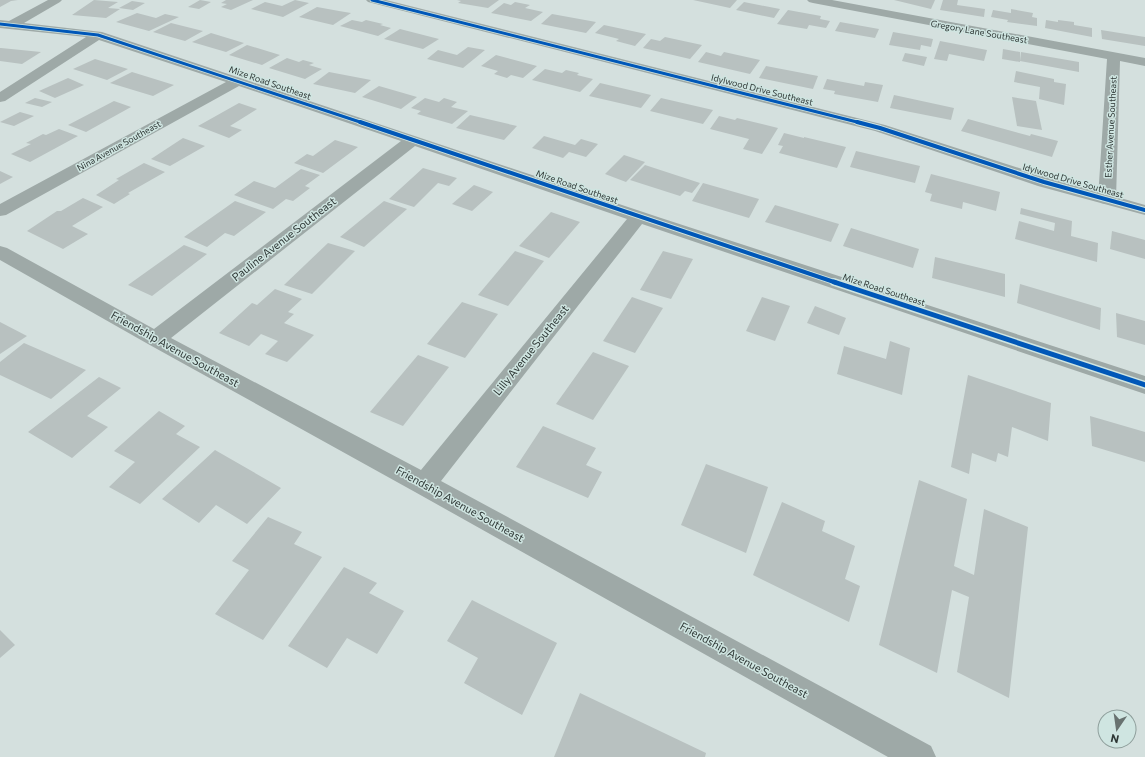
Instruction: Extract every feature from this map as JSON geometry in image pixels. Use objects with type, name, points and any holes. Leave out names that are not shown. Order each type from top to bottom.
[{"type":"street","points":[[6,24],[56,0]]},
{"type":"street","name":"Idylwood Drive Southeast","points":[[372,0],[880,128],[1009,172],[1145,210]]},
{"type":"street","name":"Gregory Lane Southeast","points":[[813,0],[1145,62]]},
{"type":"street","name":"Mize Road Southeast","points":[[6,24],[98,35],[638,217],[1145,385]]},
{"type":"street","points":[[0,98],[98,35]]},
{"type":"street","name":"Esther Avenue Southeast","points":[[1107,199],[1114,56]]},
{"type":"street","name":"Nina Avenue Southeast","points":[[0,211],[238,81]]},
{"type":"street","name":"Pauline Avenue Southeast","points":[[155,339],[413,140]]},
{"type":"street","name":"Lilly Avenue Southeast","points":[[424,484],[638,217]]},
{"type":"street","name":"Friendship Avenue Southeast","points":[[0,252],[155,339],[424,484],[920,757]]},
{"type":"building","points":[[0,0],[18,0],[11,1],[0,7]]},
{"type":"building","points":[[94,0],[118,2],[108,8],[120,9],[106,18],[72,15]]},
{"type":"building","points":[[200,0],[211,2],[199,9],[188,7]]},
{"type":"building","points":[[226,0],[253,0],[231,10],[221,7],[227,4],[221,3]]},
{"type":"building","points":[[295,0],[309,3],[283,17],[251,9],[265,2],[282,6]]},
{"type":"building","points":[[457,0],[499,0],[488,8],[458,3],[461,1]]},
{"type":"building","points":[[693,0],[737,0],[730,8]]},
{"type":"building","points":[[894,0],[935,0],[931,9]]},
{"type":"building","points":[[943,0],[958,0],[957,5],[985,9],[984,17],[940,10]]},
{"type":"building","points":[[132,1],[145,3],[133,10],[119,8]]},
{"type":"building","points":[[515,2],[530,5],[525,8],[543,12],[531,21],[491,13],[504,3],[511,5]]},
{"type":"building","points":[[744,2],[780,9],[774,18],[736,10]]},
{"type":"building","points":[[317,7],[351,13],[333,25],[299,17]]},
{"type":"building","points":[[1011,9],[1033,13],[1032,17],[1037,18],[1037,26],[1007,22],[1008,20],[991,17],[993,10],[1011,13]]},
{"type":"building","points":[[788,10],[821,16],[820,19],[830,21],[826,28],[809,25],[807,29],[777,24]]},
{"type":"building","points":[[137,13],[156,18],[165,14],[179,17],[149,31],[116,22]]},
{"type":"building","points":[[552,14],[596,22],[586,33],[541,24]]},
{"type":"building","points":[[352,20],[362,22],[366,20],[383,24],[380,25],[391,28],[378,36],[340,26]]},
{"type":"building","points":[[1046,20],[1074,22],[1074,25],[1092,28],[1092,37],[1045,28]]},
{"type":"building","points":[[840,22],[879,29],[875,38],[835,31]]},
{"type":"building","points":[[171,23],[203,31],[185,41],[153,32]]},
{"type":"building","points":[[604,25],[646,34],[635,46],[616,41],[619,39],[595,33]]},
{"type":"building","points":[[400,29],[439,39],[423,49],[384,39]]},
{"type":"building","points":[[1101,30],[1145,37],[1145,46],[1102,39]]},
{"type":"building","points":[[893,32],[933,39],[931,47],[921,45],[920,50],[889,45]]},
{"type":"building","points":[[211,33],[244,43],[226,52],[192,42]]},
{"type":"building","points":[[665,37],[702,45],[690,59],[643,48],[651,39],[660,41]]},
{"type":"building","points":[[940,41],[987,50],[984,61],[949,54],[947,61],[934,59]]},
{"type":"building","points":[[247,45],[280,55],[262,65],[229,55]]},
{"type":"building","points":[[468,47],[485,50],[463,68],[427,59],[438,50],[457,55]]},
{"type":"building","points":[[0,48],[41,52],[22,64],[0,61]]},
{"type":"building","points":[[1003,49],[1020,52],[1020,62],[1002,59]]},
{"type":"building","points":[[706,52],[721,56],[724,52],[760,60],[750,74],[698,62]]},
{"type":"building","points":[[1021,52],[1079,62],[1079,72],[1020,61]]},
{"type":"building","points":[[905,53],[927,57],[924,66],[902,61]]},
{"type":"building","points":[[496,55],[537,66],[523,78],[511,75],[507,78],[494,74],[498,71],[481,66]]},
{"type":"building","points":[[287,58],[299,62],[303,60],[314,63],[309,65],[322,69],[305,79],[269,68]]},
{"type":"building","points":[[95,59],[128,69],[107,80],[73,69]]},
{"type":"building","points":[[766,66],[818,76],[813,89],[759,78]]},
{"type":"building","points":[[545,69],[562,73],[566,70],[579,73],[577,75],[593,79],[580,92],[532,80]]},
{"type":"building","points":[[1016,71],[1054,79],[1054,82],[1066,84],[1064,105],[1039,99],[1040,87],[1014,82]]},
{"type":"building","points":[[132,72],[174,85],[153,96],[110,83]]},
{"type":"building","points":[[329,72],[371,80],[355,93],[313,84]]},
{"type":"building","points":[[68,78],[84,85],[55,98],[39,91]]},
{"type":"building","points":[[827,79],[864,86],[865,82],[883,85],[878,102],[834,94],[835,91],[823,89]]},
{"type":"building","points":[[600,83],[651,95],[641,108],[589,96]]},
{"type":"building","points":[[379,86],[417,97],[401,109],[362,97]]},
{"type":"building","points":[[894,95],[954,108],[951,120],[890,108]]},
{"type":"building","points":[[1012,97],[1036,101],[1042,130],[1017,126]]},
{"type":"building","points":[[35,98],[52,102],[42,107],[25,103]]},
{"type":"building","points":[[425,98],[439,102],[444,98],[457,102],[451,107],[468,111],[452,124],[417,114],[421,111],[411,108]]},
{"type":"building","points":[[661,98],[713,110],[703,124],[650,111]]},
{"type":"building","points":[[114,101],[131,107],[86,132],[68,125]]},
{"type":"building","points":[[239,103],[257,109],[230,126],[242,130],[229,138],[198,126]]},
{"type":"building","points":[[20,112],[34,116],[14,126],[0,122]]},
{"type":"building","points":[[470,115],[517,126],[504,140],[456,128]]},
{"type":"building","points":[[719,116],[735,120],[737,118],[778,128],[762,154],[743,149],[749,139],[710,129]]},
{"type":"building","points":[[968,119],[1030,136],[1031,134],[1058,141],[1052,157],[961,131]]},
{"type":"building","points":[[59,129],[78,136],[30,162],[11,154],[31,144],[26,143],[43,134],[46,135]]},
{"type":"building","points":[[784,133],[846,147],[837,168],[779,153],[783,146],[778,145]]},
{"type":"building","points":[[544,136],[575,145],[581,139],[598,144],[586,157],[569,152],[563,158],[532,148]]},
{"type":"building","points":[[183,138],[205,146],[170,166],[151,159]]},
{"type":"building","points":[[335,140],[358,147],[323,173],[294,163],[307,154],[313,156]]},
{"type":"building","points":[[856,151],[920,166],[915,183],[850,167]]},
{"type":"building","points":[[624,155],[645,162],[626,182],[605,174]]},
{"type":"building","points":[[144,163],[165,172],[128,193],[130,194],[114,204],[96,195],[119,180],[116,179]]},
{"type":"building","points":[[645,165],[700,183],[692,193],[685,191],[680,196],[630,180]]},
{"type":"building","points":[[423,168],[457,178],[449,186],[438,183],[414,207],[389,199]]},
{"type":"building","points":[[301,169],[320,175],[305,186],[310,188],[293,201],[286,199],[273,209],[234,195],[254,181],[275,188]]},
{"type":"building","points":[[0,171],[13,177],[0,184]]},
{"type":"building","points":[[931,174],[1000,192],[996,211],[963,202],[962,209],[930,201],[932,194],[925,192]]},
{"type":"building","points":[[703,183],[759,199],[749,218],[692,201]]},
{"type":"building","points":[[474,185],[493,192],[472,211],[452,204]]},
{"type":"building","points":[[83,198],[103,207],[72,226],[88,234],[63,249],[27,231],[57,211],[61,211]]},
{"type":"building","points":[[235,201],[266,212],[234,236],[225,233],[207,247],[184,237]]},
{"type":"building","points":[[384,201],[407,209],[364,247],[340,237]]},
{"type":"building","points":[[775,205],[839,224],[831,242],[765,222]]},
{"type":"building","points":[[1021,208],[1072,221],[1071,236],[1098,243],[1097,262],[1015,239],[1019,221],[1054,231],[1055,223],[1020,214]]},
{"type":"building","points":[[551,212],[580,222],[549,258],[519,246]]},
{"type":"building","points":[[851,228],[919,249],[913,268],[843,246]]},
{"type":"building","points":[[1112,231],[1145,240],[1145,259],[1110,249]]},
{"type":"building","points":[[328,243],[355,251],[312,294],[284,285]]},
{"type":"building","points":[[184,245],[207,254],[152,296],[128,285]]},
{"type":"building","points":[[515,251],[544,261],[508,306],[478,295]]},
{"type":"building","points":[[663,251],[693,259],[671,299],[640,290]]},
{"type":"building","points":[[935,257],[1005,274],[1005,297],[932,278]]},
{"type":"building","points":[[1020,284],[1101,308],[1100,330],[1017,303]]},
{"type":"building","points":[[275,289],[302,299],[288,312],[294,314],[284,323],[314,335],[287,362],[265,354],[278,341],[261,334],[249,346],[219,333],[252,303],[257,305]]},
{"type":"building","points":[[632,297],[663,308],[635,353],[603,341]]},
{"type":"building","points":[[762,297],[790,306],[775,341],[746,331]]},
{"type":"building","points":[[462,302],[498,314],[465,358],[427,344]]},
{"type":"building","points":[[815,306],[846,318],[839,335],[807,323]]},
{"type":"building","points":[[1116,313],[1145,321],[1145,345],[1117,337]]},
{"type":"building","points":[[0,322],[27,336],[0,354]]},
{"type":"building","points":[[890,341],[910,348],[902,395],[837,374],[844,346],[886,359]]},
{"type":"building","points":[[24,343],[86,370],[51,399],[0,375],[0,362]]},
{"type":"building","points":[[593,352],[629,366],[593,420],[556,404]]},
{"type":"building","points":[[418,355],[449,367],[403,426],[370,412]]},
{"type":"building","points":[[968,375],[1051,403],[1048,441],[1012,427],[1008,457],[998,453],[996,462],[972,453],[969,474],[951,467]]},
{"type":"building","points":[[99,377],[121,388],[87,416],[108,427],[72,458],[28,432]]},
{"type":"building","points":[[159,411],[185,426],[176,434],[200,447],[140,504],[109,487],[135,462],[114,451]]},
{"type":"building","points":[[1090,416],[1145,432],[1145,462],[1092,446]]},
{"type":"building","points":[[543,426],[596,448],[586,465],[602,472],[588,498],[516,467]]},
{"type":"building","points":[[215,450],[281,488],[247,524],[216,505],[199,523],[162,499]]},
{"type":"building","points":[[706,464],[768,487],[746,553],[681,525]]},
{"type":"building","points":[[919,480],[967,499],[954,566],[974,575],[984,509],[1028,527],[1009,698],[957,672],[969,597],[952,590],[937,673],[879,645]]},
{"type":"building","points":[[782,502],[825,521],[822,531],[855,546],[845,579],[860,586],[849,622],[753,575]]},
{"type":"building","points":[[268,517],[302,532],[294,544],[322,557],[263,640],[215,614],[249,570],[232,561]]},
{"type":"building","points":[[344,567],[377,583],[369,593],[404,611],[377,654],[347,638],[327,668],[288,646]]},
{"type":"building","points":[[472,600],[557,643],[522,715],[464,683],[478,658],[447,641]]},
{"type":"building","points":[[0,630],[15,645],[0,658]]},
{"type":"building","points":[[580,693],[706,753],[705,757],[554,757]]},
{"type":"cycle path","points":[[372,0],[880,128],[1044,182],[1145,210]]},
{"type":"cycle path","points":[[0,24],[98,35],[1145,385]]}]
